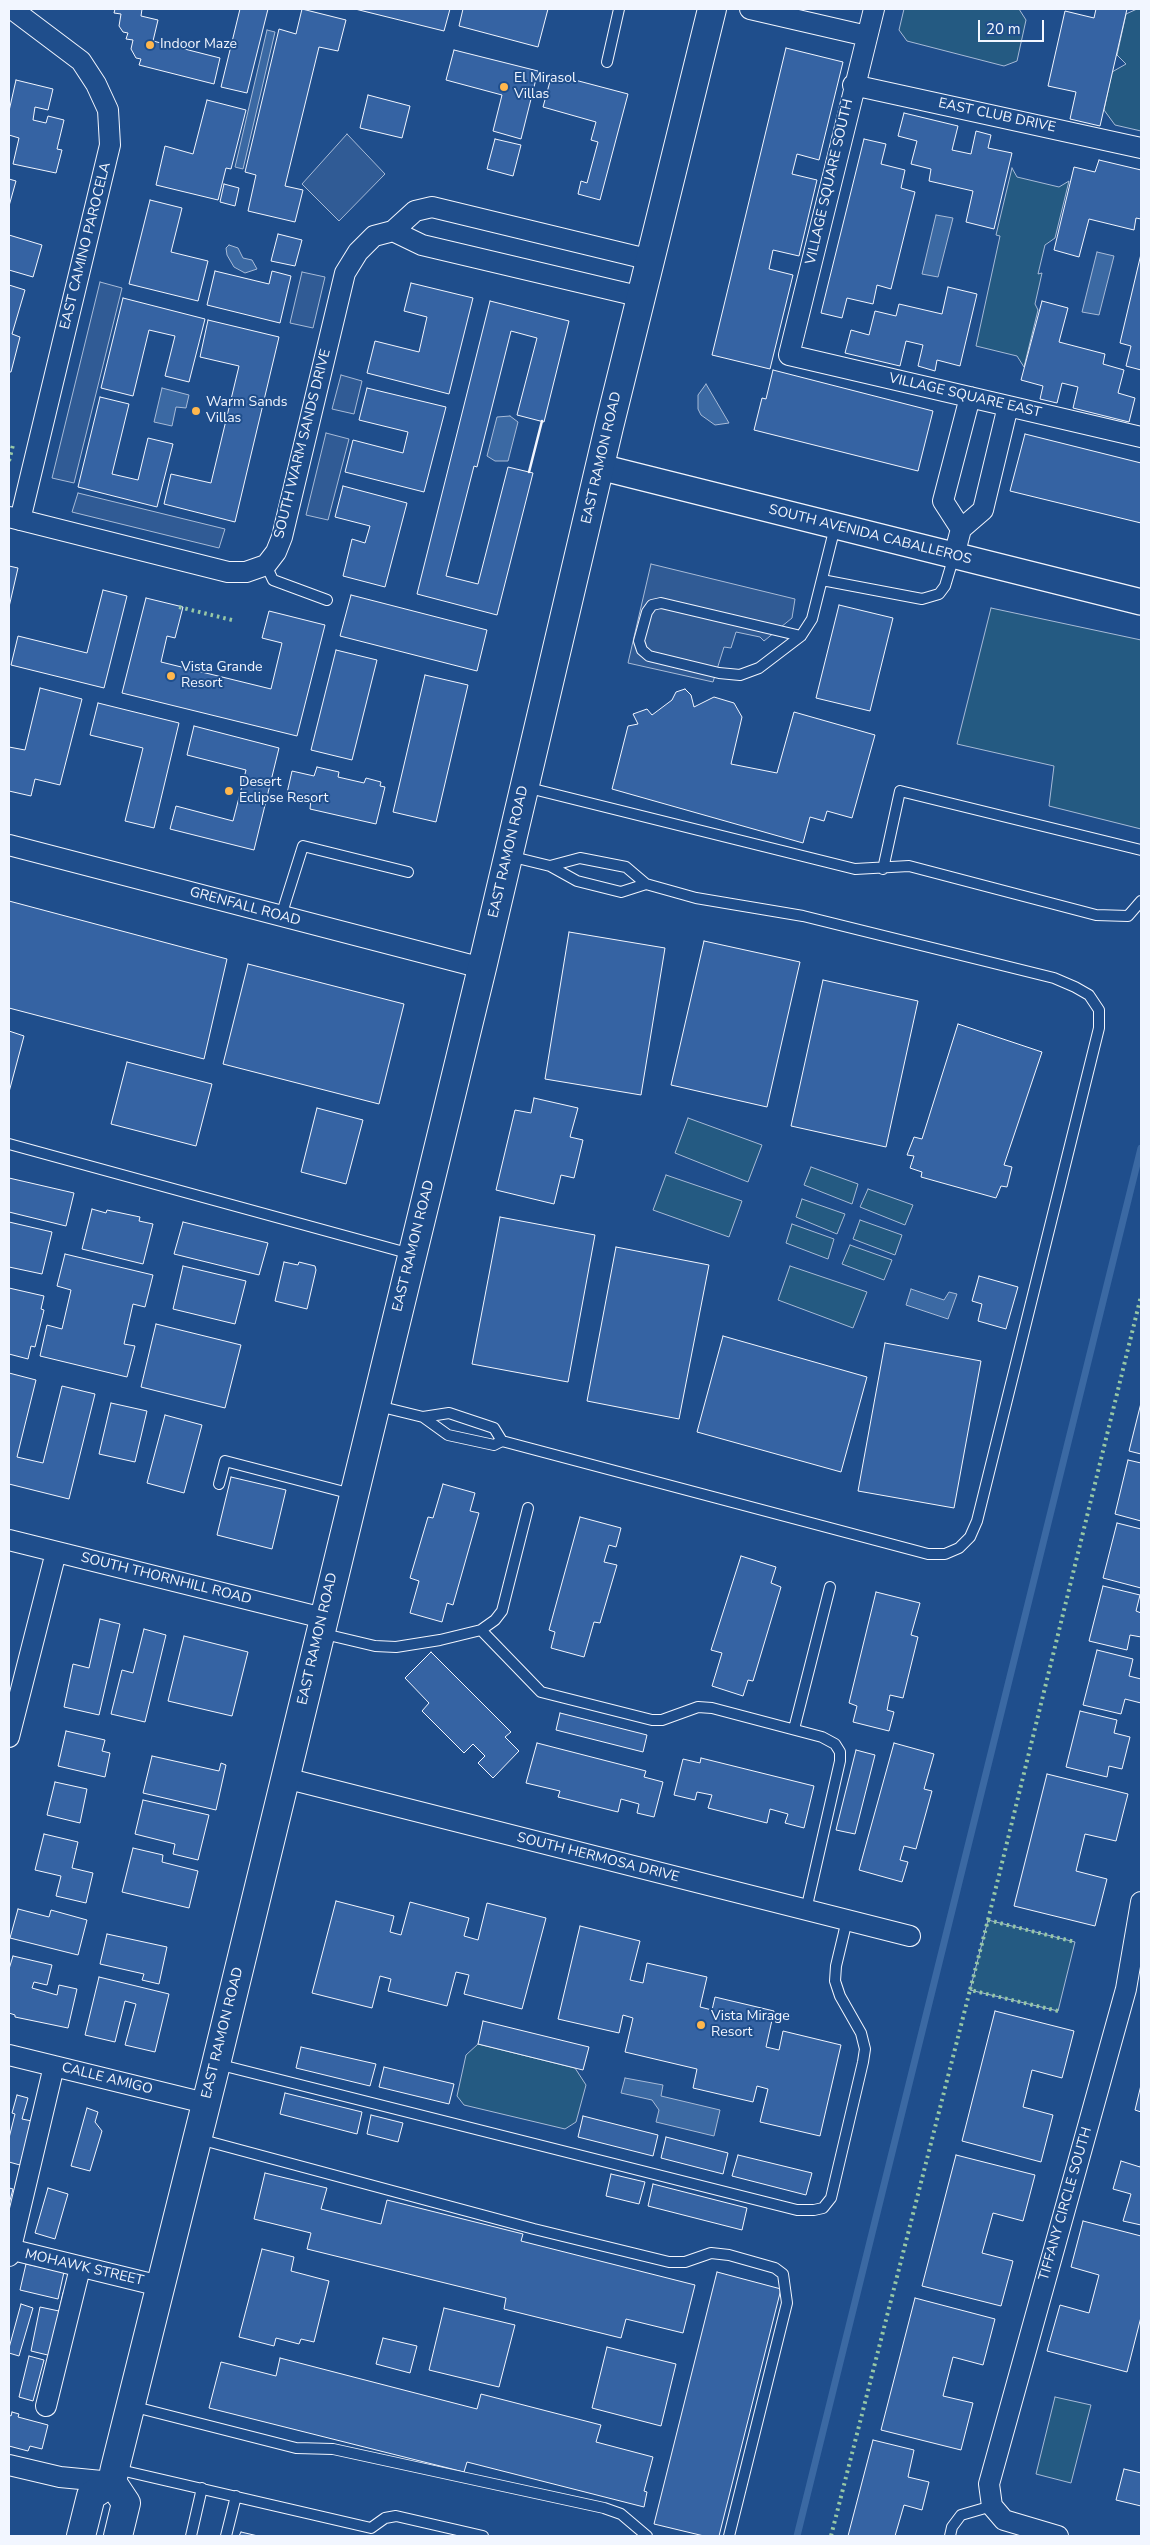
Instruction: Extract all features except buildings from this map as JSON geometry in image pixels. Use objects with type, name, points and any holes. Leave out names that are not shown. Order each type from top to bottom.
[{"type":"main road","name":"EAST RAMON ROAD","points":[[113,2475],[216,2064],[352,1494],[482,968],[600,467],[712,9]]},
{"type":"main road","points":[[81,2536],[91,2496],[113,2475],[126,2503],[118,2536]]},
{"type":"street","name":"EAST CAMINO PAROCELA","points":[[12,9],[81,61],[96,84],[108,110],[110,145],[15,518]]},
{"type":"street","points":[[750,9],[867,36]]},
{"type":"street","name":"VILLAGE SQUARE SOUTH","points":[[790,355],[853,85],[874,9]]},
{"type":"street","name":"EAST CLUB DRIVE","points":[[853,85],[1141,148]]},
{"type":"street","name":"SOUTH WARM SANDS DRIVE","points":[[266,565],[276,552],[282,537],[345,273],[358,252],[374,236],[393,231],[415,211],[432,207],[651,260]]},
{"type":"street","points":[[393,231],[422,244],[642,297]]},
{"type":"street","name":"VILLAGE SQUARE EAST","points":[[790,355],[1141,438]]},
{"type":"street","points":[[961,529],[943,500],[970,397]]},
{"type":"street","points":[[954,556],[961,529],[983,510],[1008,406]]},
{"type":"street","name":"SOUTH AVENIDA CABALLEROS","points":[[600,467],[1141,602]]},
{"type":"street","points":[[15,518],[228,572],[246,572],[266,565]]},
{"type":"street","name":"GRENFALL ROAD","points":[[9,845],[482,968]]},
{"type":"street","name":"SOUTH THORNHILL ROAD","points":[[9,1540],[321,1626]]},
{"type":"street","points":[[9,1737],[56,1552]]},
{"type":"street","name":"SOUTH HERMOSA DRIVE","points":[[285,1778],[910,1936]]},
{"type":"street","name":"TIFFANY CIRCLE SOUTH","points":[[992,2506],[989,2484],[1134,1991],[1141,1902]]},
{"type":"street","name":"CALLE AMIGO","points":[[9,2055],[205,2103]]},
{"type":"street","points":[[9,2252],[54,2066]]},
{"type":"street","name":"MOHAWK STREET","points":[[9,2252],[160,2286]]},
{"type":"street","points":[[46,2406],[80,2268]]},
{"type":"street","points":[[9,2465],[60,2477],[113,2475]]},
{"type":"street","points":[[992,2506],[1004,2520],[1058,2536]]},
{"type":"lane","points":[[607,62],[619,9]]},
{"type":"lane","points":[[802,636],[662,603],[652,604],[647,612],[639,642],[642,650],[649,656],[719,673],[740,675],[759,668],[802,636],[812,619],[835,526]]},
{"type":"lane","points":[[822,580],[922,599],[939,594],[945,586],[954,556]]},
{"type":"lane","points":[[266,565],[273,580],[327,600]]},
{"type":"lane","points":[[524,786],[855,869],[883,869],[909,866],[1096,915],[1128,916],[1141,901]]},
{"type":"lane","points":[[883,869],[900,791],[1141,850]]},
{"type":"lane","points":[[281,916],[303,846],[408,872]]},
{"type":"lane","points":[[508,856],[550,866],[577,881],[621,892],[646,884]]},
{"type":"lane","points":[[374,1405],[423,1417],[448,1435],[494,1445],[502,1441],[928,1554],[945,1554],[959,1548],[970,1537],[977,1521],[1099,1028],[1099,1010],[1089,995],[1076,986],[1054,978],[803,916],[696,898],[646,884],[626,867],[580,858],[550,866]]},
{"type":"lane","points":[[9,1144],[412,1254]]},
{"type":"lane","points":[[423,1417],[449,1412],[494,1428],[502,1441]]},
{"type":"lane","points":[[219,1484],[225,1461],[352,1494]]},
{"type":"lane","points":[[321,1626],[375,1646],[396,1647],[440,1640],[481,1630],[495,1620],[502,1611],[528,1508]]},
{"type":"lane","points":[[794,1729],[830,1587]]},
{"type":"lane","points":[[481,1630],[541,1692],[652,1720],[662,1720],[698,1707],[712,1708],[822,1737],[835,1744],[840,1752],[806,1910]]},
{"type":"lane","points":[[216,2064],[797,2210],[823,2208],[831,2198],[865,2049],[861,2033],[840,1996],[836,1981],[836,1966],[847,1920]]},
{"type":"lane","points":[[196,2138],[534,2229],[669,2262],[685,2262],[711,2253],[729,2255],[775,2268],[783,2274],[787,2303],[729,2536]]},
{"type":"lane","points":[[130,2406],[296,2448],[333,2449],[604,2508],[621,2514],[647,2536]]},
{"type":"lane","points":[[113,2475],[202,2488],[371,2528],[385,2518],[396,2516],[483,2536]]},
{"type":"lane","points":[[191,2536],[202,2488]]},
{"type":"lane","points":[[226,2536],[236,2496]]},
{"type":"lane","points":[[950,2536],[952,2527],[961,2515],[992,2506]]},
{"type":"shaded area","points":[[904,9],[1019,9],[1026,20],[1017,61],[1004,66],[907,41],[899,30]]},
{"type":"shaded area","points":[[1141,9],[1141,131],[1115,125],[1104,110],[1112,72],[1126,64],[1117,55],[1126,14]]},
{"type":"shaded area","points":[[267,30],[275,32],[243,169],[235,167]]},
{"type":"shaded area","points":[[347,134],[385,174],[339,221],[302,184]]},
{"type":"shaded area","points":[[1012,168],[1017,177],[1059,187],[1069,181],[1055,238],[1045,245],[1038,274],[1042,273],[1035,304],[1038,310],[1024,367],[1017,356],[976,346],[1000,236],[996,235]]},
{"type":"shaded area","points":[[936,215],[953,218],[938,277],[922,274]]},
{"type":"shaded area","points":[[229,245],[238,248],[243,258],[252,260],[257,269],[245,273],[234,267],[227,255],[226,248]]},
{"type":"shaded area","points":[[1097,252],[1114,256],[1099,315],[1082,312]]},
{"type":"shaded area","points":[[302,272],[325,277],[313,328],[290,323]]},
{"type":"shaded area","points":[[100,282],[122,288],[74,483],[52,478]]},
{"type":"shaded area","points":[[341,375],[362,381],[354,414],[332,409]]},
{"type":"shaded area","points":[[706,384],[729,423],[715,425],[701,415],[698,409],[698,395]]},
{"type":"shaded area","points":[[162,388],[189,395],[186,408],[176,407],[172,426],[154,422]]},
{"type":"shaded area","points":[[510,416],[518,422],[508,461],[495,461],[487,456],[497,417]]},
{"type":"shaded area","points":[[326,433],[349,439],[328,520],[306,515]]},
{"type":"shaded area","points":[[78,493],[225,529],[219,548],[72,512]]},
{"type":"shaded area","points":[[651,564],[795,599],[792,618],[764,641],[760,637],[736,632],[731,648],[724,647],[713,682],[628,663]]},
{"type":"shaded area","points":[[991,608],[1141,640],[1141,829],[1049,806],[1054,766],[957,744]]},
{"type":"shaded area","points":[[688,1118],[762,1145],[748,1182],[675,1153]]},
{"type":"shaded area","points":[[811,1167],[858,1184],[852,1204],[804,1185]]},
{"type":"shaded area","points":[[666,1175],[742,1201],[729,1237],[653,1210]]},
{"type":"shaded area","points":[[868,1189],[913,1205],[905,1225],[860,1207]]},
{"type":"shaded area","points":[[802,1199],[845,1214],[837,1234],[796,1217]]},
{"type":"shaded area","points":[[860,1220],[902,1235],[895,1255],[853,1239]]},
{"type":"shaded area","points":[[792,1224],[834,1239],[828,1259],[786,1243]]},
{"type":"shaded area","points":[[850,1245],[892,1260],[884,1280],[842,1264]]},
{"type":"shaded area","points":[[790,1266],[867,1292],[853,1328],[778,1300]]},
{"type":"shaded area","points":[[911,1289],[944,1300],[949,1292],[957,1294],[948,1319],[906,1305]]},
{"type":"shaded area","points":[[988,1920],[1075,1942],[1058,2011],[970,1990]]},
{"type":"shaded area","points":[[478,2044],[575,2068],[586,2085],[576,2122],[565,2129],[464,2105],[457,2096],[466,2055]]},
{"type":"shaded area","points":[[625,2078],[663,2085],[661,2096],[720,2110],[714,2136],[656,2122],[659,2110],[652,2100],[621,2093]]},
{"type":"shaded area","points":[[1055,2397],[1091,2405],[1071,2483],[1036,2474]]},
{"type":"waterway","points":[[797,2536],[1141,1148]]},
{"type":"hedge","points":[[9,461],[13,445]]},
{"type":"hedge","points":[[179,607],[232,620]]},
{"type":"hedge","points":[[988,1920],[1141,1296]]},
{"type":"hedge","points":[[1058,2011],[970,1990],[988,1920],[1075,1942]]},
{"type":"hedge","points":[[831,2536],[970,1990]]},
{"type":"wall","points":[[529,472],[542,421]]},
{"type":"place","name":"Indoor Maze","points":[[150,45]]},
{"type":"place","name":"El Mirasol Villas","points":[[504,87]]},
{"type":"place","name":"Warm Sands Villas","points":[[196,411]]},
{"type":"place","name":"Vista Grande Resort","points":[[171,676]]},
{"type":"place","name":"Desert Eclipse Resort","points":[[229,791]]},
{"type":"place","name":"Vista Mirage Resort","points":[[701,2025]]}]
